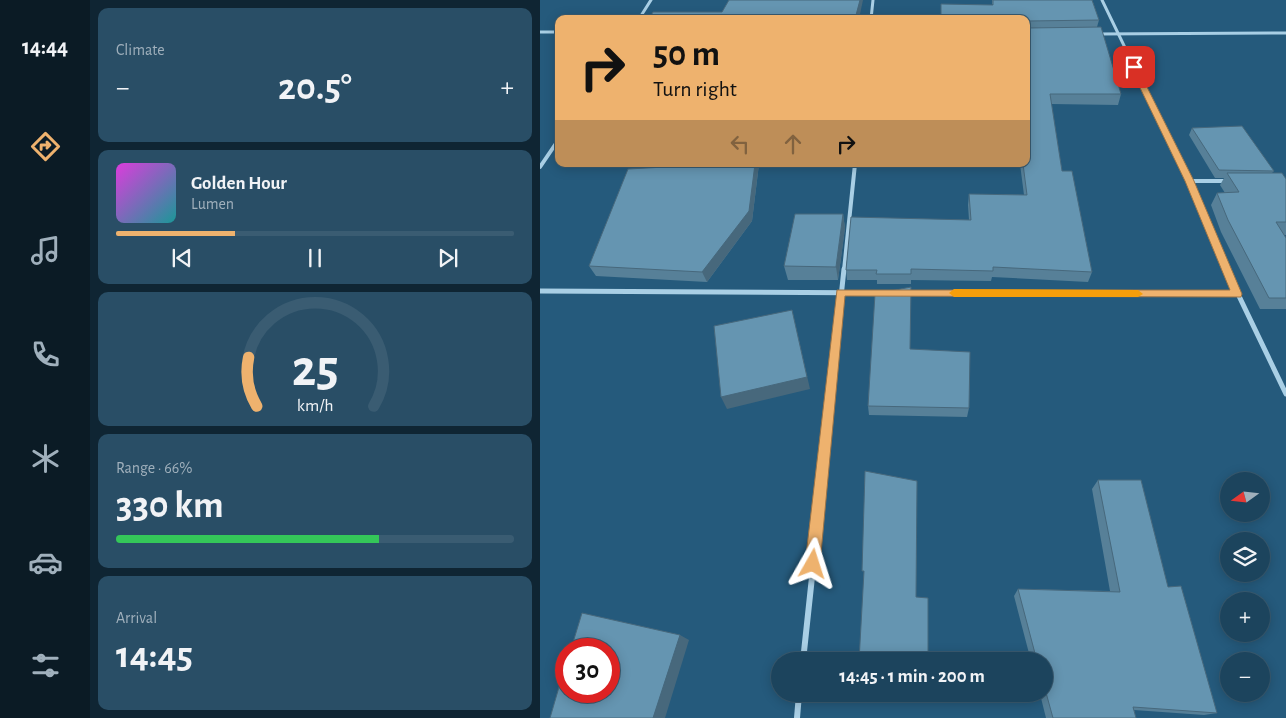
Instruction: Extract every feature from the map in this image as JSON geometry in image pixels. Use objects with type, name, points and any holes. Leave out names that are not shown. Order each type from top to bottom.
[{"type":"street","points":[[642,15],[651,0]]},
{"type":"street","points":[[871,15],[873,0]]},
{"type":"street","points":[[1102,0],[1189,181],[1237,294],[1286,394]]},
{"type":"street","points":[[540,32],[555,32]]},
{"type":"street","points":[[1090,34],[1286,33]]},
{"type":"street","points":[[540,167],[555,145]]},
{"type":"street","points":[[804,652],[855,167]]},
{"type":"street","points":[[1189,181],[1238,182]]},
{"type":"street","points":[[540,291],[1237,294]]},
{"type":"street","points":[[797,718],[798,702]]},
{"type":"building","points":[[729,0],[860,0],[856,15],[651,15],[653,12],[722,12]]},
{"type":"building","points":[[993,0],[1092,0],[1099,20],[1030,21],[1030,15],[941,15],[941,4],[993,5]]},
{"type":"building","points":[[1101,27],[1121,94],[1050,94],[1062,171],[1072,171],[1092,272],[993,267],[993,271],[911,269],[911,274],[876,274],[877,270],[846,270],[851,217],[971,220],[969,194],[1027,195],[1023,167],[1030,167],[1030,28]]},
{"type":"building","points":[[1242,126],[1274,171],[1219,170],[1192,128]]},
{"type":"building","points":[[755,167],[749,211],[702,272],[589,266],[628,169]]},
{"type":"building","points":[[1227,173],[1282,173],[1286,179],[1286,222],[1276,222],[1286,238],[1286,298],[1269,298],[1228,220],[1217,193],[1239,192]]},
{"type":"building","points":[[795,214],[843,214],[836,267],[784,266]]},
{"type":"building","points":[[911,287],[910,349],[970,352],[969,408],[868,406],[875,294]]},
{"type":"building","points":[[792,310],[807,377],[721,397],[714,326]]},
{"type":"building","points":[[865,471],[917,481],[916,597],[928,598],[928,652],[860,652],[864,571],[862,571]]},
{"type":"building","points":[[1098,480],[1141,480],[1168,587],[1181,586],[1217,713],[1133,707],[1136,718],[1053,718],[1049,702],[1053,702],[1053,652],[1035,652],[1018,589],[1120,592]]},
{"type":"building","points":[[582,613],[680,635],[653,718],[550,718],[555,701],[555,703],[620,703],[620,638],[574,638]]},
{"type":"slow traffic","points":[[954,293],[1138,294]]},
{"type":"route","points":[[813,564],[841,292],[1237,294],[1189,181],[1134,67]]}]
